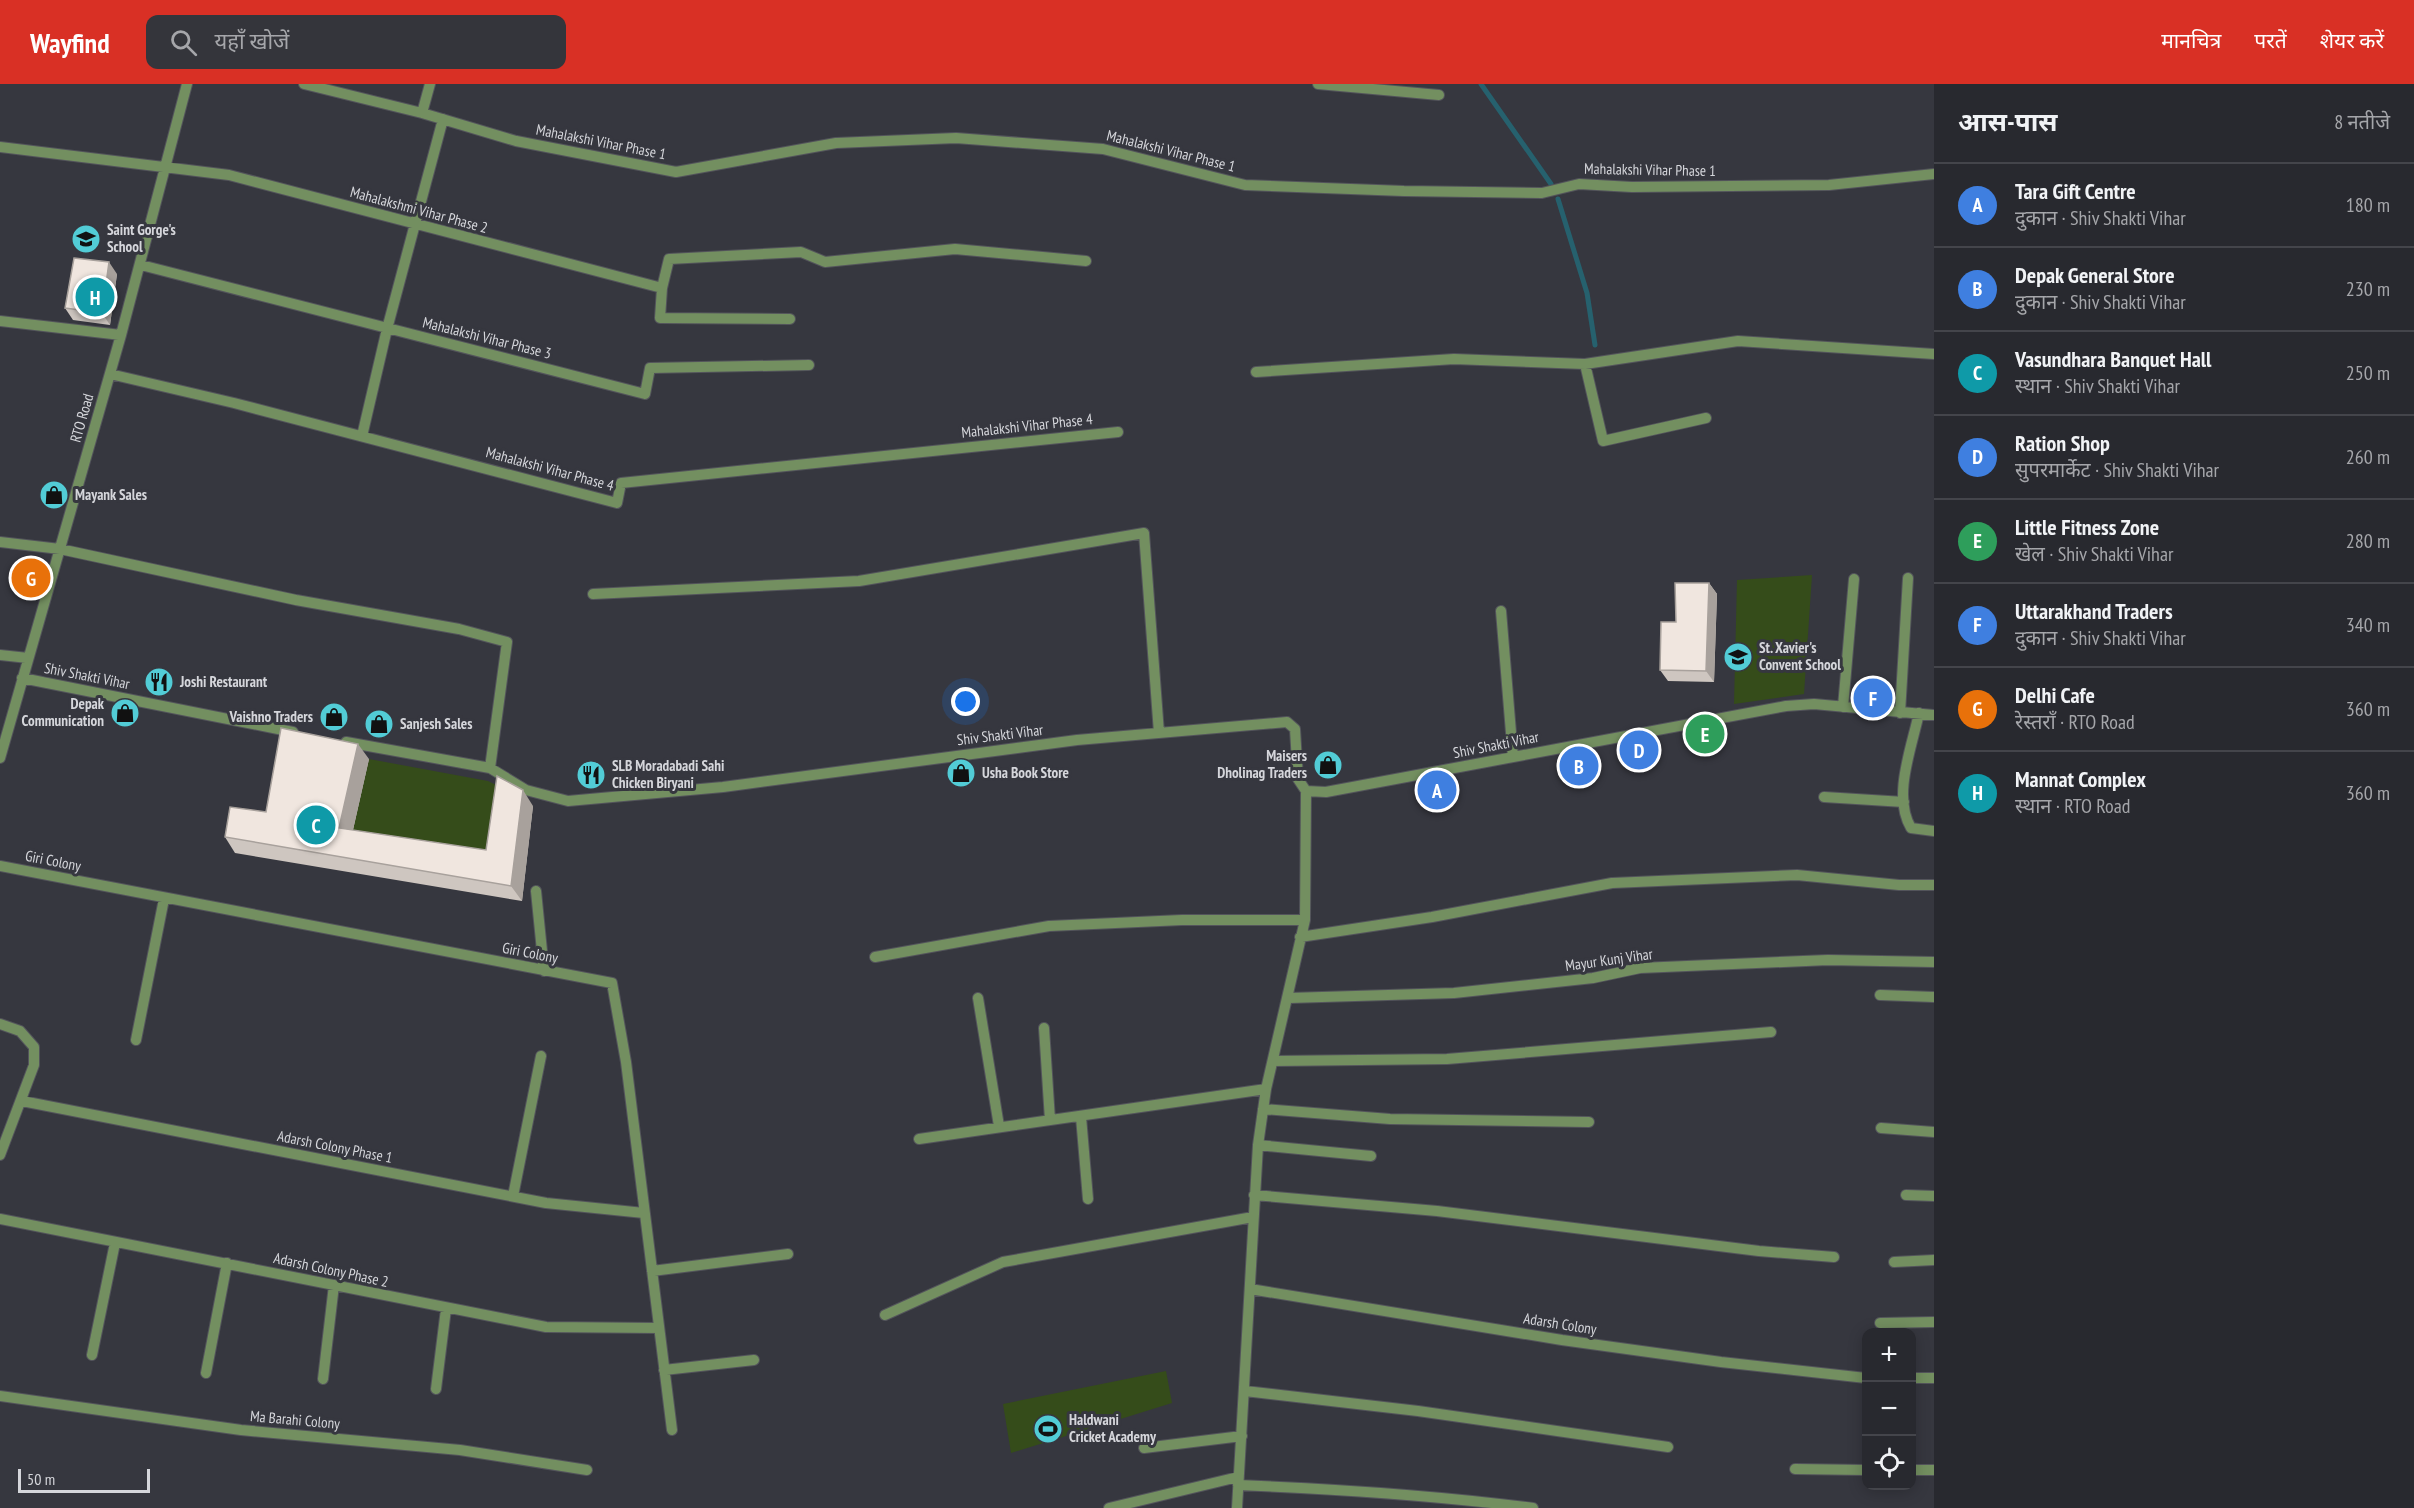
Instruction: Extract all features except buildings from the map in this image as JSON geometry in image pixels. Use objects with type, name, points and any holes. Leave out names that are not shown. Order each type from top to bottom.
[{"type":"street","name":"RTO Road","points":[[0,758],[141,265],[187,84]]},
{"type":"street","name":"Mahalakshi Vihar Phase 1","points":[[304,84],[335,88],[516,141],[675,172],[836,143],[956,138],[1103,149],[1245,185],[1542,193],[1579,184],[1632,187],[1829,185],[1934,174]]},
{"type":"street","points":[[422,113],[430,84]]},
{"type":"street","points":[[1318,84],[1440,95]]},
{"type":"street","points":[[362,436],[387,329],[442,119]]},
{"type":"street","name":"Mahalakshmi Vihar Phase 2","points":[[0,147],[229,175],[662,288]]},
{"type":"street","points":[[790,319],[660,318],[662,288],[669,259],[801,252],[825,262],[955,249],[1086,261]]},
{"type":"street","name":"Mahalakshi Vihar Phase 3","points":[[141,265],[645,394],[650,368],[809,365]]},
{"type":"street","points":[[0,321],[121,335]]},
{"type":"street","points":[[1257,372],[1454,359],[1585,364],[1738,341],[1934,354]]},
{"type":"street","points":[[1585,364],[1603,441],[1706,418]]},
{"type":"street","name":"Mahalakshi Vihar Phase 4","points":[[110,374],[362,436],[617,503],[621,483],[1118,432]]},
{"type":"street","points":[[593,594],[859,581],[1144,533],[1159,733]]},
{"type":"street","points":[[0,542],[60,549],[296,600],[459,629],[507,642],[489,768]]},
{"type":"street","points":[[1900,713],[1908,578]]},
{"type":"street","points":[[1843,707],[1854,579]]},
{"type":"street","points":[[1501,611],[1513,757]]},
{"type":"street","points":[[0,655],[28,658]]},
{"type":"street","name":"Shiv Shakti Vihar","points":[[22,678],[305,734]]},
{"type":"street","name":"Shiv Shakti Vihar","points":[[339,741],[489,768],[526,790],[568,801],[723,788],[1077,740],[1287,722],[1295,729],[1298,779],[1306,791],[1326,792],[1786,706],[1814,704],[1900,713],[1934,714]]},
{"type":"street","points":[[1919,713],[1904,786],[1905,817],[1911,828],[1934,831]]},
{"type":"street","points":[[1237,1508],[1258,1145],[1266,1089],[1289,998],[1305,920],[1306,791]]},
{"type":"street","points":[[1824,797],[1904,802]]},
{"type":"street","name":"Giri Colony","points":[[0,866],[612,983],[626,1062],[672,1430]]},
{"type":"street","points":[[1300,937],[1432,917],[1612,884],[1797,874],[1899,885],[1934,885]]},
{"type":"street","points":[[536,891],[544,971]]},
{"type":"street","points":[[136,1040],[164,898]]},
{"type":"street","points":[[875,957],[1049,926],[1182,920],[1305,920]]},
{"type":"street","name":"Mayur Kunj Vihar","points":[[1289,998],[1454,993],[1593,978],[1640,968],[1828,960],[1934,962]]},
{"type":"street","points":[[1880,995],[1934,997]]},
{"type":"street","points":[[978,998],[999,1126]]},
{"type":"street","points":[[0,1024],[20,1031],[34,1047],[34,1065],[0,1155]]},
{"type":"street","points":[[1044,1028],[1050,1120]]},
{"type":"street","points":[[1273,1061],[1447,1059],[1771,1032]]},
{"type":"street","points":[[513,1196],[541,1056]]},
{"type":"street","points":[[920,1139],[1266,1089]]},
{"type":"street","name":"Adarsh Colony Phase 1","points":[[22,1101],[546,1203],[644,1213]]},
{"type":"street","points":[[1263,1110],[1390,1119],[1589,1122]]},
{"type":"street","points":[[1081,1117],[1088,1199]]},
{"type":"street","points":[[1881,1128],[1934,1132]]},
{"type":"street","points":[[1258,1145],[1371,1156]]},
{"type":"street","points":[[1254,1195],[1437,1211],[1759,1251],[1834,1257]]},
{"type":"street","points":[[1906,1195],[1934,1196]]},
{"type":"street","points":[[885,1315],[1003,1262],[1253,1217]]},
{"type":"street","name":"Adarsh Colony Phase 2","points":[[0,1219],[546,1327],[659,1328]]},
{"type":"street","points":[[92,1355],[115,1243]]},
{"type":"street","points":[[652,1271],[788,1254]]},
{"type":"street","points":[[1894,1262],[1934,1260]]},
{"type":"street","points":[[207,1373],[227,1263]]},
{"type":"street","points":[[323,1379],[334,1286]]},
{"type":"street","name":"Adarsh Colony","points":[[1250,1289],[1585,1343],[1862,1378]]},
{"type":"street","points":[[436,1389],[446,1309]]},
{"type":"street","points":[[1880,1323],[1934,1322]]},
{"type":"street","points":[[664,1370],[754,1360]]},
{"type":"street","points":[[1916,1378],[1934,1378]]},
{"type":"street","points":[[1245,1391],[1418,1411],[1668,1447]]},
{"type":"street","name":"Ma Barahi Colony","points":[[0,1396],[241,1430],[460,1450],[587,1470]]},
{"type":"street","points":[[1144,1448],[1242,1436]]},
{"type":"street","points":[[1795,1469],[1862,1470]]},
{"type":"street","points":[[1916,1470],[1934,1470]]},
{"type":"street","points":[[1109,1508],[1238,1481],[1444,1496],[1533,1508]]},
{"type":"green space","points":[[1812,575],[1804,694],[1734,704],[1737,580]]},
{"type":"green space","points":[[369,759],[488,781],[508,791],[496,865],[350,843]]},
{"type":"green space","name":"Haldwani Cricket Academy","points":[[1166,1371],[1172,1403],[1011,1453],[1003,1404]]},
{"type":"waterway","points":[[1481,84],[1551,184]]},
{"type":"waterway","points":[[1558,199],[1587,293],[1595,345]]},
{"type":"place","name":"Saint Gorge's School","points":[[86,239]]},
{"type":"place","name":"Mannat Complex","points":[[95,297]]},
{"type":"place","name":"Mayank Sales","points":[[54,495]]},
{"type":"place","name":"Delhi Cafe","points":[[31,578]]},
{"type":"place","name":"St. Xavier's Convent School","points":[[1738,657]]},
{"type":"place","name":"Joshi Restaurant","points":[[159,682]]},
{"type":"place","name":"Uttarakhand Traders","points":[[1873,698]]},
{"type":"place","name":"Depak Communication","points":[[125,713]]},
{"type":"place","name":"Vaishno Traders","points":[[334,717]]},
{"type":"place","name":"Sanjesh Sales","points":[[379,724]]},
{"type":"place","name":"Little Fitness Zone","points":[[1705,734]]},
{"type":"place","name":"Ration Shop","points":[[1639,750]]},
{"type":"place","name":"Maisers Dholinag Traders","points":[[1328,765]]},
{"type":"place","name":"Depak General Store","points":[[1579,766]]},
{"type":"place","name":"Usha Book Store","points":[[961,773]]},
{"type":"place","name":"SLB Moradabadi Sahi Chicken Biryani","points":[[591,775]]},
{"type":"place","name":"Tara Gift Centre","points":[[1437,790]]},
{"type":"place","name":"Vasundhara Banquet Hall","points":[[316,825]]},
{"type":"place","name":"Haldwani Cricket Academy","points":[[1048,1429]]}]
